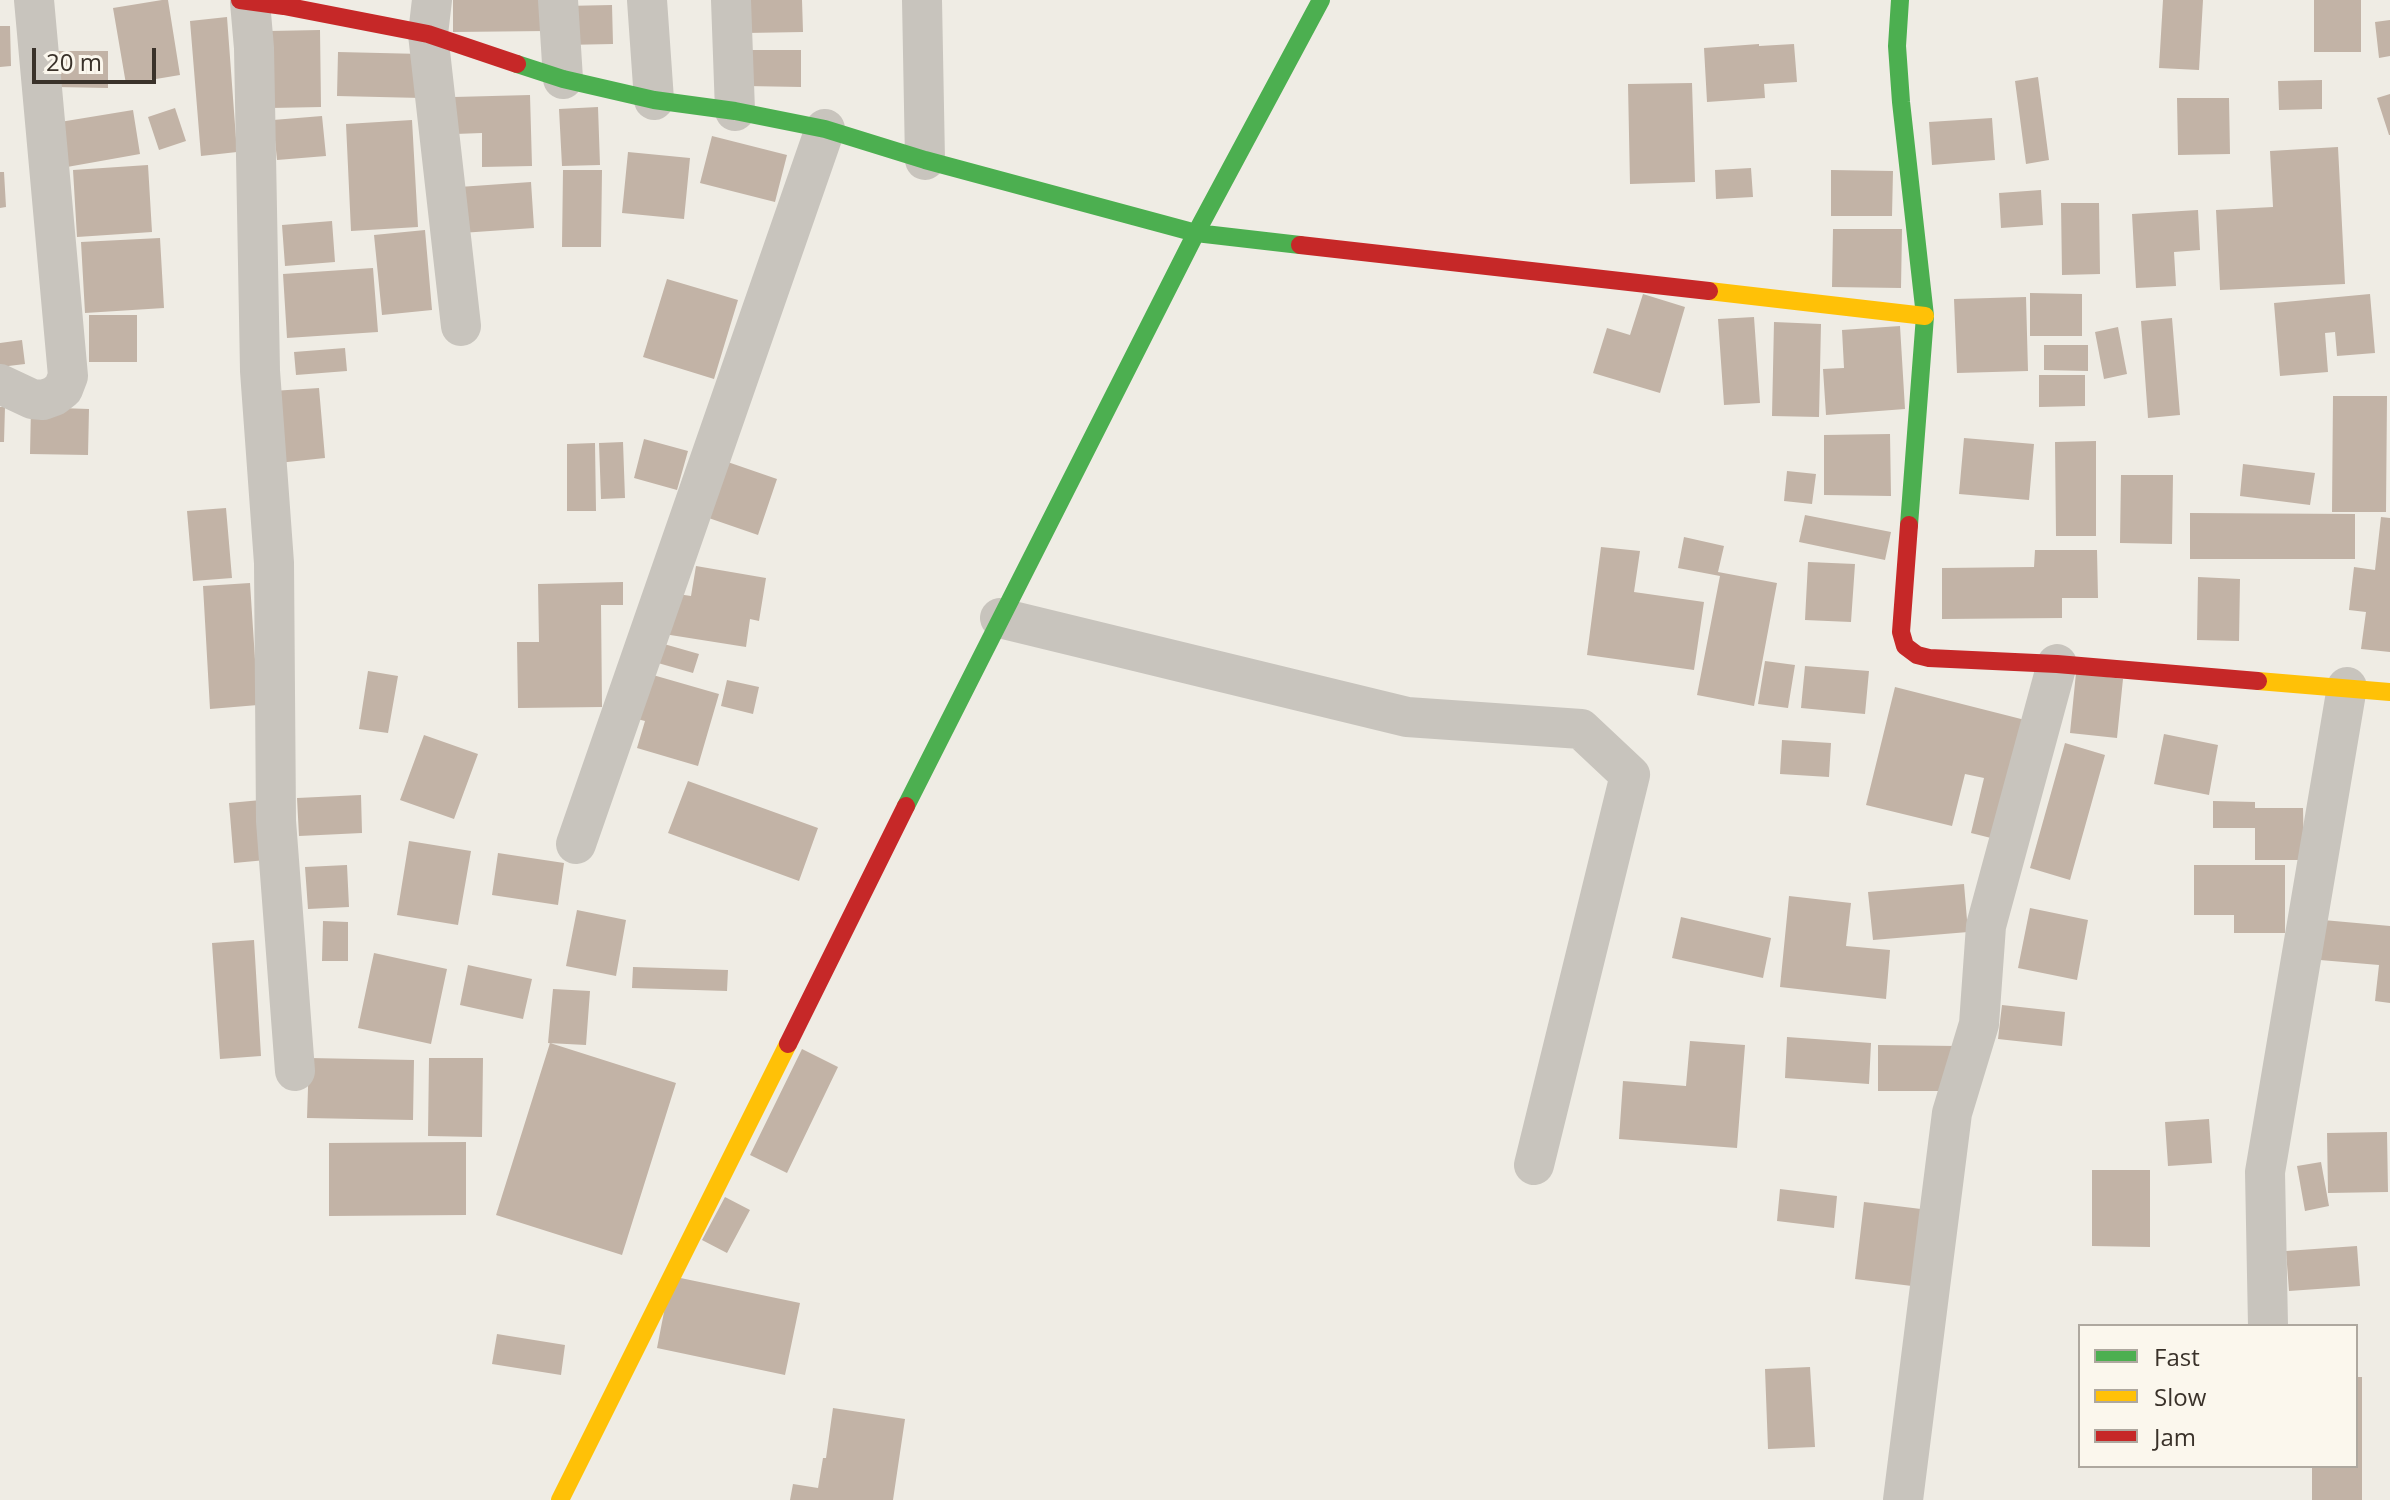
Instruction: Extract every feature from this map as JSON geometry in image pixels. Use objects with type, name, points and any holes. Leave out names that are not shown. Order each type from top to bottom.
[{"type":"street","points":[[0,384],[32,399],[43,400],[63,389],[68,376],[34,0]]},
{"type":"street","points":[[558,0],[563,79]]},
{"type":"street","points":[[647,0],[654,100]]},
{"type":"street","points":[[731,0],[735,111]]},
{"type":"street","points":[[922,0],[925,160]]},
{"type":"street","points":[[560,1500],[1000,618],[1196,233],[1321,0]]},
{"type":"street","points":[[1900,0],[1897,46],[1901,102],[1925,316],[1901,632],[1905,646],[1917,655],[1929,658],[2057,664],[2390,692]]},
{"type":"street","points":[[295,1071],[276,821],[274,563],[260,371],[254,48],[265,2],[430,17],[563,79],[654,100],[735,111],[825,129],[925,160],[1196,233],[1925,316]]},
{"type":"street","points":[[430,17],[461,326]]},
{"type":"street","points":[[576,844],[825,129]]},
{"type":"street","points":[[1000,618],[1407,717],[1581,729],[1630,775],[1534,1165]]},
{"type":"street","points":[[1903,1500],[1952,1113],[1979,1024],[1986,926],[2057,664]]},
{"type":"street","points":[[2268,1324],[2265,1172],[2347,687]]},
{"type":"building","points":[[168,0],[180,75],[126,84],[113,8]]},
{"type":"building","points":[[453,0],[547,0],[547,31],[453,32]]},
{"type":"building","points":[[746,0],[802,0],[803,32],[746,33]]},
{"type":"building","points":[[2163,0],[2203,0],[2199,70],[2159,68]]},
{"type":"building","points":[[2314,0],[2361,0],[2361,52],[2314,52]]},
{"type":"building","points":[[612,5],[613,44],[564,45],[564,6]]},
{"type":"building","points":[[227,17],[237,152],[201,156],[190,21]]},
{"type":"building","points":[[2390,20],[2390,56],[2379,58],[2375,22]]},
{"type":"building","points":[[0,26],[10,26],[11,66],[0,67]]},
{"type":"building","points":[[320,30],[321,107],[270,108],[269,31]]},
{"type":"building","points":[[1794,44],[1797,82],[1764,84],[1765,98],[1707,102],[1704,48]]},
{"type":"building","points":[[747,50],[801,50],[801,87],[746,86]]},
{"type":"building","points":[[56,51],[108,51],[108,88],[56,87]]},
{"type":"building","points":[[338,52],[422,54],[422,98],[337,96]]},
{"type":"building","points":[[2038,77],[2049,160],[2026,164],[2015,81]]},
{"type":"building","points":[[2322,80],[2322,109],[2279,110],[2278,81]]},
{"type":"building","points":[[1692,83],[1695,182],[1630,184],[1628,84]]},
{"type":"building","points":[[2390,94],[2390,135],[2389,135],[2377,98]]},
{"type":"building","points":[[530,95],[532,166],[482,167],[482,133],[455,134],[454,97]]},
{"type":"building","points":[[2177,98],[2229,98],[2230,154],[2178,155]]},
{"type":"building","points":[[598,107],[600,165],[562,166],[559,109]]},
{"type":"building","points":[[175,108],[186,141],[159,150],[148,117]]},
{"type":"building","points":[[133,110],[140,154],[67,167],[60,122]]},
{"type":"building","points":[[322,116],[326,156],[277,160],[273,120]]},
{"type":"building","points":[[1992,118],[1995,160],[1932,165],[1929,122]]},
{"type":"building","points":[[412,120],[418,227],[351,231],[346,124]]},
{"type":"building","points":[[712,136],[787,155],[775,202],[700,183]]},
{"type":"building","points":[[2338,147],[2345,284],[2220,290],[2216,210],[2273,207],[2270,151]]},
{"type":"building","points":[[628,152],[690,158],[684,219],[622,213]]},
{"type":"building","points":[[148,165],[152,232],[77,237],[73,170]]},
{"type":"building","points":[[1751,168],[1753,197],[1716,199],[1715,170]]},
{"type":"building","points":[[563,170],[602,170],[601,247],[562,247]]},
{"type":"building","points":[[1831,170],[1893,171],[1892,216],[1831,216]]},
{"type":"building","points":[[0,172],[4,172],[6,207],[0,208]]},
{"type":"building","points":[[531,182],[534,228],[461,233],[459,187]]},
{"type":"building","points":[[2041,190],[2043,225],[2001,228],[1999,193]]},
{"type":"building","points":[[2061,203],[2099,203],[2100,274],[2062,275]]},
{"type":"building","points":[[2198,210],[2200,250],[2174,252],[2176,286],[2136,288],[2132,214]]},
{"type":"building","points":[[332,221],[335,262],[285,266],[282,225]]},
{"type":"building","points":[[1833,229],[1902,229],[1901,288],[1832,287]]},
{"type":"building","points":[[425,230],[432,310],[382,315],[374,235]]},
{"type":"building","points":[[160,238],[164,308],[85,313],[81,242]]},
{"type":"building","points":[[373,268],[378,332],[287,338],[283,274]]},
{"type":"building","points":[[667,279],[738,300],[714,379],[643,357]]},
{"type":"building","points":[[2030,293],[2082,294],[2082,336],[2030,336]]},
{"type":"building","points":[[1643,294],[1685,307],[1660,393],[1593,373],[1607,328],[1630,335]]},
{"type":"building","points":[[2370,294],[2375,353],[2337,356],[2335,332],[2325,333],[2328,372],[2280,376],[2274,303]]},
{"type":"building","points":[[2026,297],[2028,371],[1957,373],[1954,299]]},
{"type":"building","points":[[89,315],[137,315],[137,362],[89,362]]},
{"type":"building","points":[[1754,317],[1760,403],[1724,405],[1718,319]]},
{"type":"building","points":[[2172,318],[2180,415],[2148,418],[2141,321]]},
{"type":"building","points":[[1774,322],[1821,324],[1819,417],[1772,416]]},
{"type":"building","points":[[1900,326],[1905,409],[1826,415],[1823,369],[1844,368],[1842,330]]},
{"type":"building","points":[[2118,327],[2127,374],[2104,379],[2095,332]]},
{"type":"building","points":[[22,340],[25,364],[0,367],[0,343]]},
{"type":"building","points":[[2044,345],[2088,345],[2088,371],[2044,370]]},
{"type":"building","points":[[345,348],[347,371],[296,375],[294,352]]},
{"type":"building","points":[[2039,375],[2085,375],[2085,406],[2039,407]]},
{"type":"building","points":[[319,388],[325,458],[278,463],[272,391]]},
{"type":"building","points":[[2333,396],[2387,396],[2386,512],[2332,512]]},
{"type":"building","points":[[0,407],[5,407],[4,442],[0,442]]},
{"type":"building","points":[[31,407],[89,409],[88,455],[30,454]]},
{"type":"building","points":[[1890,434],[1891,496],[1824,495],[1824,435]]},
{"type":"building","points":[[1964,438],[2034,444],[2029,500],[1959,494]]},
{"type":"building","points":[[644,439],[688,451],[677,490],[634,478]]},
{"type":"building","points":[[2096,441],[2096,536],[2056,536],[2055,442]]},
{"type":"building","points":[[623,442],[625,498],[601,499],[599,443]]},
{"type":"building","points":[[595,443],[596,511],[567,511],[567,444]]},
{"type":"building","points":[[719,459],[777,479],[758,535],[700,515]]},
{"type":"building","points":[[2243,464],[2315,473],[2310,505],[2240,496]]},
{"type":"building","points":[[1787,471],[1816,474],[1812,504],[1784,501]]},
{"type":"building","points":[[2121,475],[2173,475],[2172,544],[2120,543]]},
{"type":"building","points":[[226,508],[232,578],[193,581],[187,511]]},
{"type":"building","points":[[2190,513],[2355,514],[2355,559],[2190,559]]},
{"type":"building","points":[[1805,515],[1891,532],[1885,560],[1799,542]]},
{"type":"building","points":[[2381,517],[2390,518],[2390,652],[2361,649],[2366,612],[2349,610],[2354,567],[2375,570]]},
{"type":"building","points":[[1684,537],[1724,546],[1718,572],[1777,583],[1754,706],[1697,695],[1720,576],[1678,568]]},
{"type":"building","points":[[1601,547],[1640,551],[1634,592],[1704,602],[1694,670],[1587,655]]},
{"type":"building","points":[[2035,550],[2097,550],[2098,598],[2062,598],[2062,618],[1942,619],[1942,568],[2034,567]]},
{"type":"building","points":[[1808,562],[1855,564],[1851,622],[1805,620]]},
{"type":"building","points":[[696,566],[766,578],[759,621],[750,619],[746,647],[664,634],[671,593],[691,596]]},
{"type":"building","points":[[2198,577],[2240,579],[2239,641],[2197,640]]},
{"type":"building","points":[[623,582],[623,605],[601,605],[602,707],[518,708],[517,642],[539,642],[538,584]]},
{"type":"building","points":[[250,583],[258,705],[210,709],[203,586]]},
{"type":"building","points":[[664,644],[699,654],[693,673],[658,663]]},
{"type":"building","points":[[1765,661],[1795,665],[1788,708],[1758,704]]},
{"type":"building","points":[[1805,666],[1869,671],[1865,714],[1801,708]]},
{"type":"building","points":[[368,671],[398,676],[388,733],[359,729]]},
{"type":"building","points":[[646,673],[719,694],[698,766],[637,748],[645,721],[633,718]]},
{"type":"building","points":[[2076,673],[2123,679],[2117,738],[2070,733]]},
{"type":"building","points":[[727,680],[759,687],[753,714],[721,706]]},
{"type":"building","points":[[1895,687],[2029,721],[1999,840],[1971,833],[1984,778],[1965,774],[1952,826],[1866,805]]},
{"type":"building","points":[[2164,734],[2218,745],[2209,795],[2154,784]]},
{"type":"building","points":[[424,735],[478,754],[454,819],[400,800]]},
{"type":"building","points":[[1782,740],[1831,743],[1829,777],[1780,774]]},
{"type":"building","points":[[2065,743],[2105,755],[2070,880],[2030,868]]},
{"type":"building","points":[[688,781],[818,828],[799,881],[668,833]]},
{"type":"building","points":[[361,795],[362,833],[299,836],[297,798]]},
{"type":"building","points":[[261,800],[266,860],[234,863],[229,803]]},
{"type":"building","points":[[2213,801],[2255,802],[2255,808],[2303,808],[2304,860],[2255,860],[2255,828],[2213,828]]},
{"type":"building","points":[[409,841],[471,851],[458,925],[397,915]]},
{"type":"building","points":[[498,853],[564,863],[558,905],[492,895]]},
{"type":"building","points":[[347,865],[349,907],[308,909],[305,867]]},
{"type":"building","points":[[2194,865],[2285,865],[2285,933],[2234,933],[2234,915],[2194,915]]},
{"type":"building","points":[[1964,884],[1968,932],[1873,940],[1868,892]]},
{"type":"building","points":[[1789,896],[1851,903],[1846,946],[1890,950],[1886,999],[1780,987]]},
{"type":"building","points":[[2030,908],[2088,920],[2077,980],[2018,968]]},
{"type":"building","points":[[577,910],[626,920],[616,976],[566,966]]},
{"type":"building","points":[[1681,917],[1771,938],[1763,978],[1672,958]]},
{"type":"building","points":[[2323,920],[2390,926],[2390,1003],[2375,1001],[2379,965],[2320,960]]},
{"type":"building","points":[[323,921],[348,922],[348,961],[322,961]]},
{"type":"building","points":[[254,940],[261,1056],[220,1059],[212,943]]},
{"type":"building","points":[[374,953],[447,969],[431,1044],[358,1028]]},
{"type":"building","points":[[468,965],[532,979],[523,1019],[460,1005]]},
{"type":"building","points":[[633,967],[728,970],[727,991],[632,988]]},
{"type":"building","points":[[553,989],[590,991],[586,1045],[548,1043]]},
{"type":"building","points":[[2002,1005],[2065,1012],[2062,1046],[1998,1039]]},
{"type":"building","points":[[1787,1037],[1871,1043],[1869,1084],[1785,1078]]},
{"type":"building","points":[[1690,1041],[1745,1045],[1737,1148],[1619,1139],[1623,1081],[1686,1086]]},
{"type":"building","points":[[550,1043],[676,1083],[622,1255],[496,1215]]},
{"type":"building","points":[[1878,1045],[1956,1046],[1956,1091],[1878,1091]]},
{"type":"building","points":[[802,1049],[838,1067],[787,1173],[750,1155]]},
{"type":"building","points":[[309,1058],[414,1060],[413,1120],[307,1118]]},
{"type":"building","points":[[429,1058],[483,1058],[482,1137],[428,1136]]},
{"type":"building","points":[[2209,1119],[2212,1163],[2168,1166],[2165,1122]]},
{"type":"building","points":[[2387,1132],[2388,1192],[2328,1193],[2327,1133]]},
{"type":"building","points":[[466,1142],[466,1215],[329,1216],[329,1143]]},
{"type":"building","points":[[2321,1162],[2329,1206],[2305,1211],[2297,1166]]},
{"type":"building","points":[[2092,1170],[2150,1170],[2150,1247],[2092,1246]]},
{"type":"building","points":[[1780,1189],[1837,1196],[1834,1228],[1777,1221]]},
{"type":"building","points":[[725,1197],[750,1210],[727,1253],[702,1240]]},
{"type":"building","points":[[1864,1202],[1921,1209],[1912,1286],[1855,1279]]},
{"type":"building","points":[[2357,1246],[2360,1286],[2289,1291],[2286,1251]]},
{"type":"building","points":[[671,1276],[800,1303],[785,1375],[657,1348]]},
{"type":"building","points":[[497,1334],[565,1345],[561,1375],[492,1364]]},
{"type":"building","points":[[1810,1367],[1815,1447],[1768,1449],[1765,1369]]},
{"type":"building","points":[[2358,1377],[2362,1377],[2362,1500],[2312,1500],[2312,1468],[2358,1468]]},
{"type":"building","points":[[833,1408],[905,1419],[893,1500],[790,1500],[793,1484],[818,1488]]},
{"type":"traffic: fast","points":[[906,806],[1196,233],[1321,0]]},
{"type":"traffic: fast","points":[[1900,0],[1897,46],[1901,102],[1925,316],[1909,525]]},
{"type":"traffic: fast","points":[[517,64],[563,79],[654,100],[735,111],[825,129],[925,160],[1196,233],[1300,245]]},
{"type":"traffic: slow","points":[[1709,291],[1925,316]]},
{"type":"traffic: slow","points":[[2258,681],[2390,692]]},
{"type":"traffic: slow","points":[[560,1500],[788,1044]]},
{"type":"traffic: jam","points":[[240,0],[428,34],[517,64]]},
{"type":"traffic: jam","points":[[1300,245],[1709,291]]},
{"type":"traffic: jam","points":[[1909,525],[1901,632],[1905,646],[1917,655],[2258,681]]},
{"type":"traffic: jam","points":[[788,1044],[906,806]]}]
